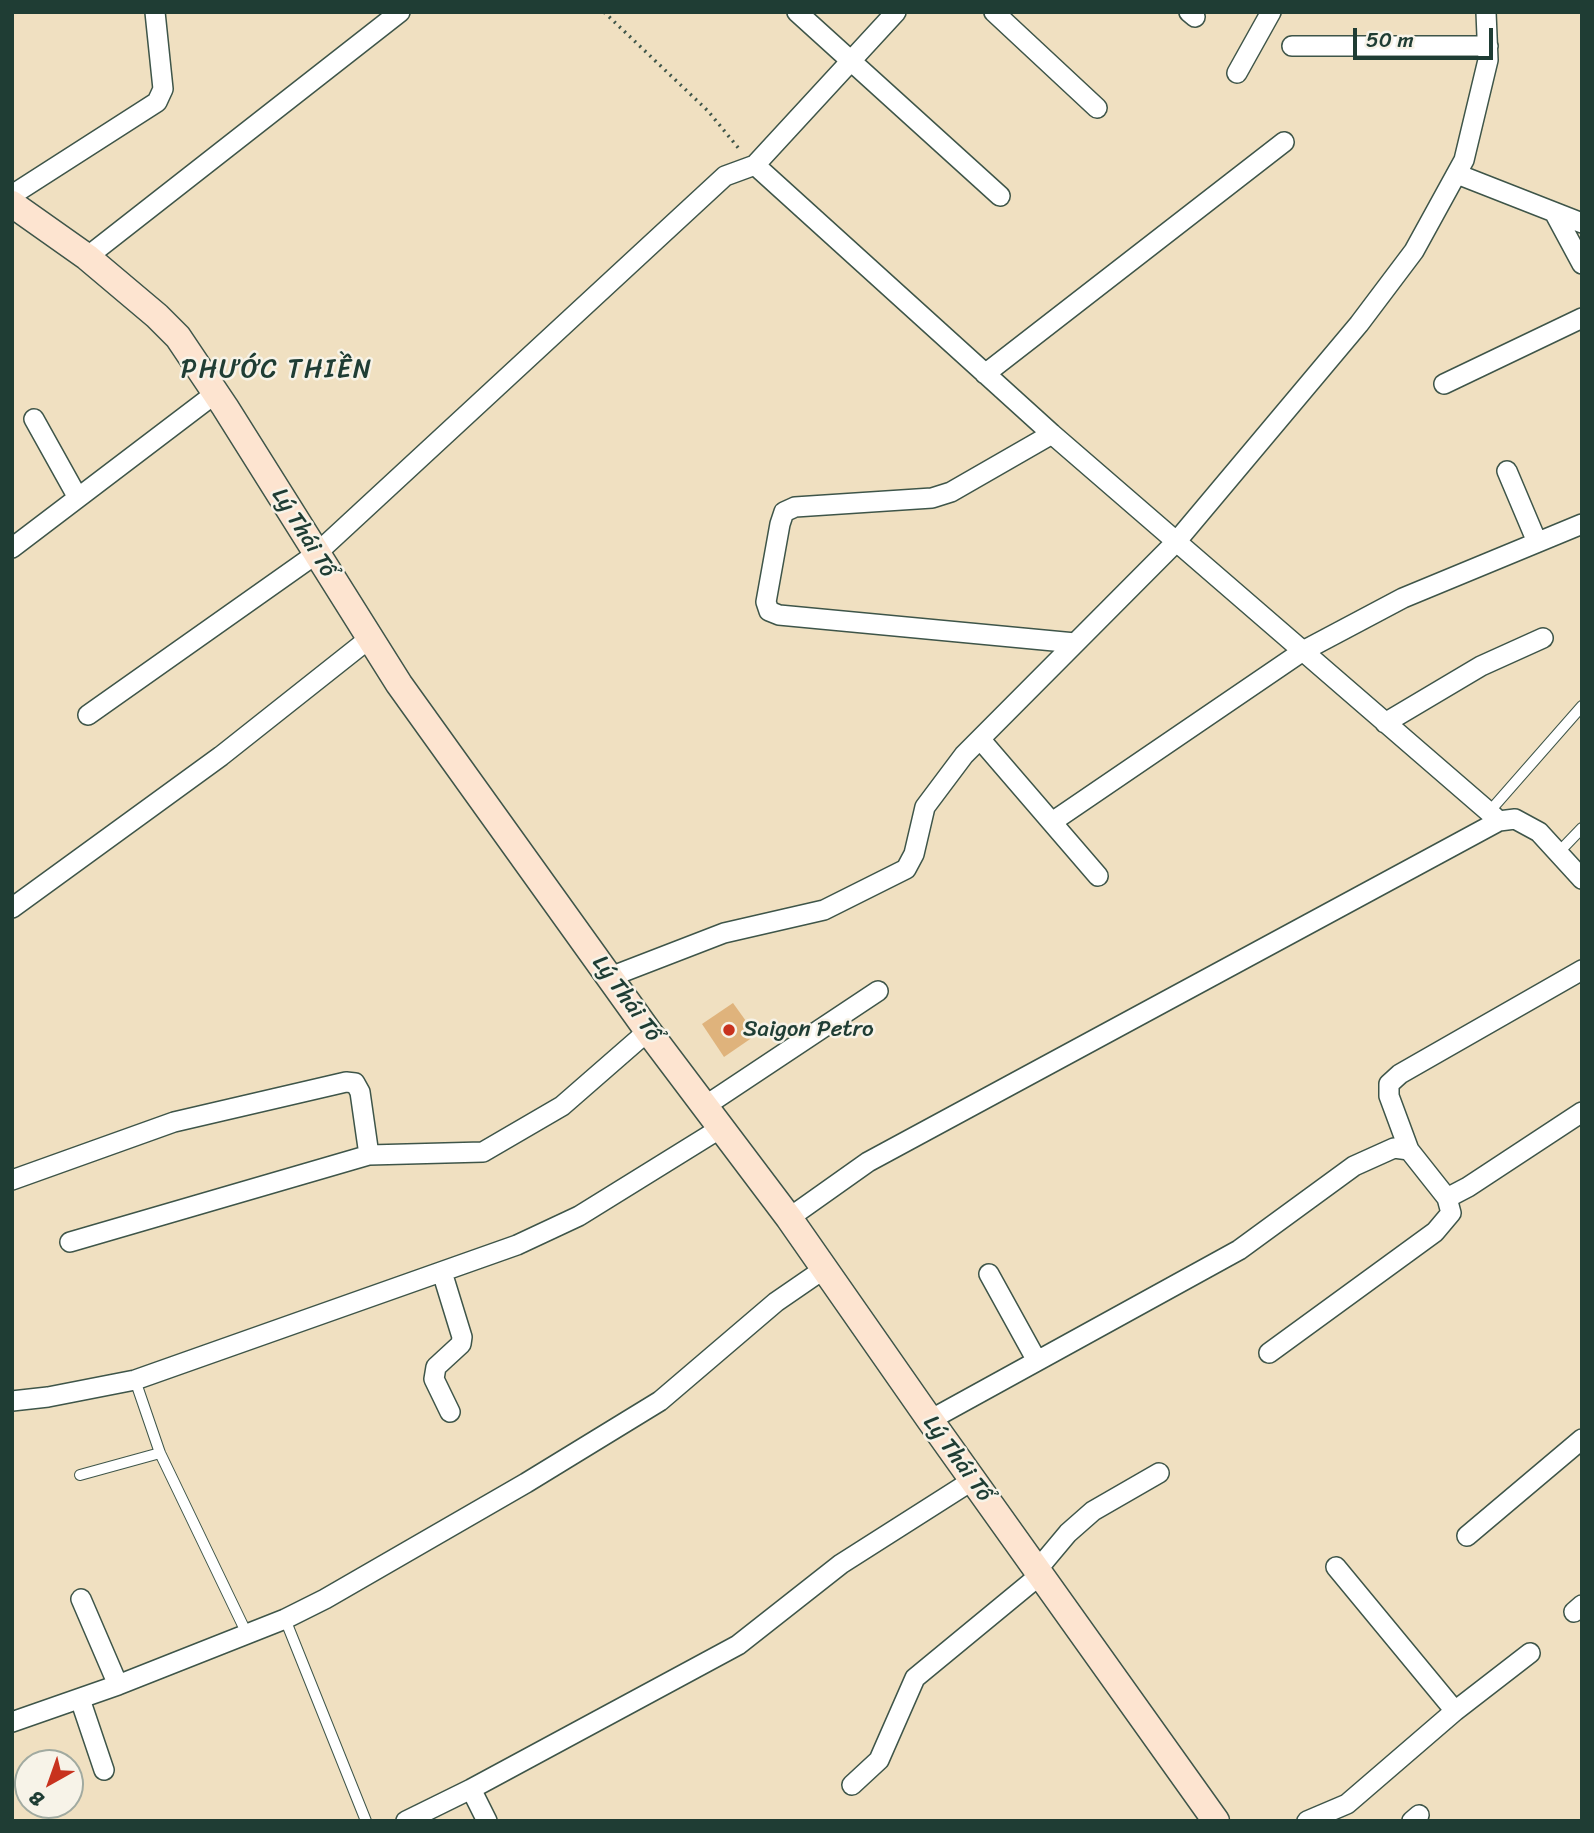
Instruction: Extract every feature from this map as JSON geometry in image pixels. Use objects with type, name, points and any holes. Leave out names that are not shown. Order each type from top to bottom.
[{"type":"main road","name":"Lý Thái Tổ","points":[[12,204],[87,257],[178,337],[399,684],[648,1031],[789,1219],[1039,1572],[1207,1817]]},
{"type":"street","points":[[12,195],[157,102],[163,89],[155,12]]},
{"type":"street","points":[[87,257],[400,12]]},
{"type":"street","points":[[797,12],[1000,196]]},
{"type":"street","points":[[88,715],[316,554],[725,176],[755,164],[896,12]]},
{"type":"street","points":[[994,12],[1097,108]]},
{"type":"street","points":[[1237,73],[1271,12]]},
{"type":"street","points":[[610,977],[724,933],[824,910],[906,869],[914,854],[925,807],[964,755],[1176,542],[1359,324],[1414,251],[1464,160],[1488,60],[1486,12]]},
{"type":"street","points":[[1292,46],[1488,46]]},
{"type":"street","points":[[985,374],[1284,142]]},
{"type":"street","points":[[755,164],[1052,434],[1385,723],[1494,816],[1515,820],[1539,832],[1582,879]]},
{"type":"street","points":[[1457,174],[1582,223]]},
{"type":"street","points":[[1554,212],[1582,264]]},
{"type":"street","points":[[1444,384],[1582,318]]},
{"type":"street","points":[[12,548],[216,393]]},
{"type":"street","points":[[34,419],[78,498]]},
{"type":"street","points":[[1052,434],[951,492],[932,498],[795,507],[784,512],[766,601],[769,611],[779,615],[1075,643]]},
{"type":"street","points":[[1507,471],[1537,542]]},
{"type":"street","points":[[1052,822],[1303,651],[1403,598],[1582,524]]},
{"type":"street","points":[[12,908],[220,756],[370,638]]},
{"type":"street","points":[[1385,723],[1481,666],[1544,638]]},
{"type":"street","points":[[980,739],[1098,876]]},
{"type":"street","points":[[789,1219],[868,1162],[1494,816]]},
{"type":"street","points":[[1269,1353],[1436,1232],[1451,1213],[1447,1198],[1409,1150],[1389,1096],[1389,1084],[1399,1074],[1582,970]]},
{"type":"street","points":[[705,1106],[878,991]]},
{"type":"street","points":[[70,1242],[369,1155],[483,1152],[562,1106],[648,1031]]},
{"type":"street","points":[[12,1180],[174,1122],[346,1082],[355,1083],[360,1092],[369,1155]]},
{"type":"street","points":[[1447,1198],[1582,1112]]},
{"type":"street","points":[[12,1401],[48,1398],[135,1380],[517,1245],[579,1216],[721,1128]]},
{"type":"street","points":[[930,1420],[1239,1250],[1354,1166],[1394,1148],[1409,1150]]},
{"type":"street","points":[[12,1722],[118,1685],[285,1619],[325,1599],[526,1483],[660,1401],[765,1310],[824,1269]]},
{"type":"street","points":[[442,1272],[462,1337],[461,1345],[436,1367],[434,1379],[450,1412]]},
{"type":"street","points":[[989,1274],[1037,1361]]},
{"type":"street","points":[[1467,1535],[1582,1439]]},
{"type":"street","points":[[852,1785],[879,1760],[915,1678],[1039,1572],[1068,1533],[1093,1511],[1159,1473]]},
{"type":"street","points":[[406,1821],[471,1789],[738,1645],[841,1563],[973,1480]]},
{"type":"street","points":[[1336,1567],[1455,1711]]},
{"type":"street","points":[[81,1599],[118,1685]]},
{"type":"street","points":[[1307,1821],[1347,1804],[1455,1711],[1530,1654]]},
{"type":"street","points":[[80,1699],[104,1770]]},
{"type":"street","points":[[471,1789],[487,1821]]},
{"type":"lane","points":[[1494,816],[1582,706]]},
{"type":"lane","points":[[1558,854],[1582,828]]},
{"type":"lane","points":[[135,1380],[160,1453],[247,1634]]},
{"type":"lane","points":[[80,1475],[160,1453]]},
{"type":"lane","points":[[285,1619],[366,1821]]},
{"type":"path","points":[[604,12],[708,111],[730,139],[755,164]]},
{"type":"building","name":"Saigon Petro","points":[[733,1003],[756,1035],[724,1057],[702,1024]]},
{"type":"place","name":"Saigon Petro","points":[[729,1030]]},
{"type":"district","name":"PHƯỚC THIỀN","points":[[277,370]]}]
